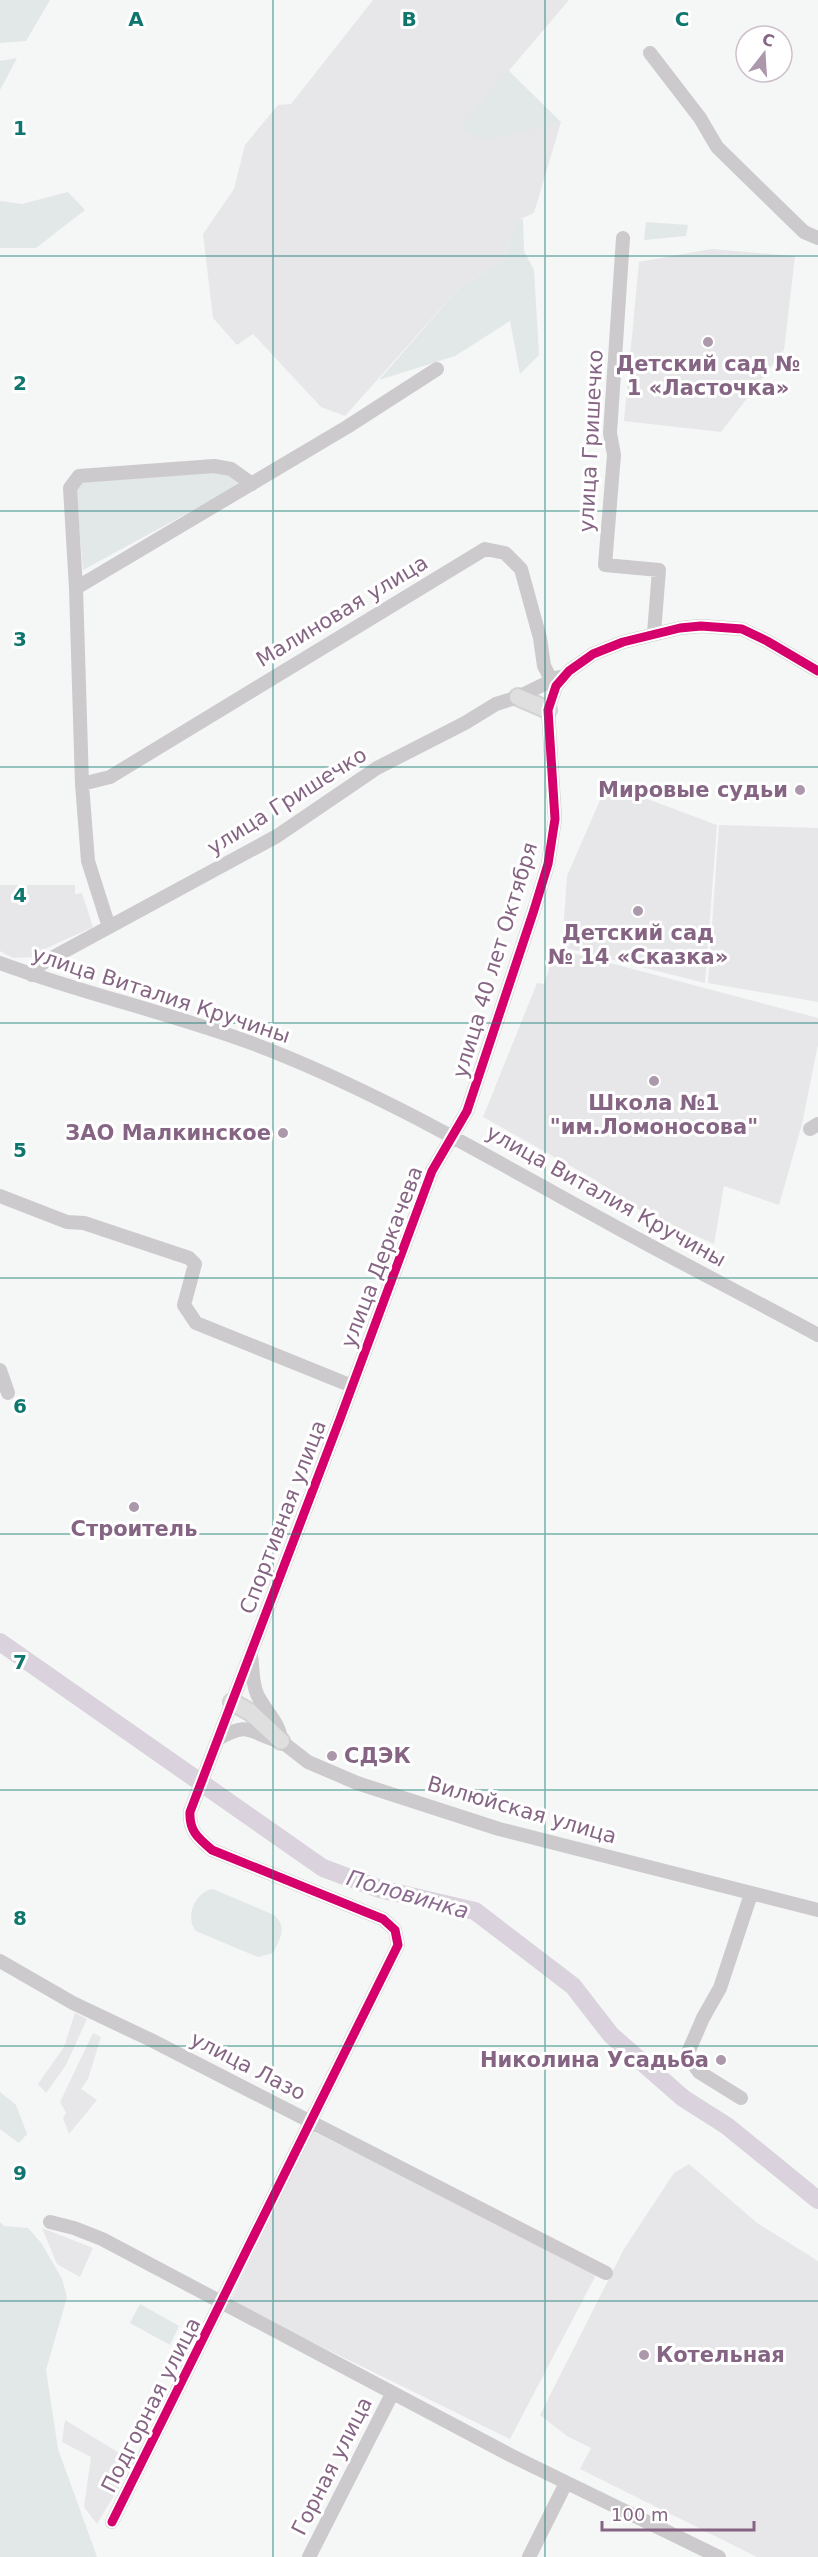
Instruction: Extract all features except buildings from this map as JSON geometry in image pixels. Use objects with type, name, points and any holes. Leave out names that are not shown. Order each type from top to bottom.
[{"type":"main road","points":[[518,697],[548,710]]},
{"type":"main road","points":[[231,1702],[250,1712],[281,1741]]},
{"type":"street","points":[[651,53],[700,118],[717,147],[804,232],[818,238]]},
{"type":"street","name":"улица Гришечко","points":[[623,238],[610,433],[614,455],[605,565],[659,570],[654,633]]},
{"type":"street","points":[[76,588],[347,428],[436,369]]},
{"type":"street","points":[[109,927],[88,861],[82,784],[76,588],[70,488],[79,476],[214,466],[231,469],[252,484]]},
{"type":"street","name":"Малиновая улица","points":[[82,784],[110,777],[485,549],[505,553],[521,569],[540,638],[544,666],[552,681]]},
{"type":"street","name":"улица 40 лет Октября","points":[[454,1136],[467,1111],[548,864],[555,819],[548,710],[556,686],[569,671],[593,654],[654,633],[700,626],[742,629],[818,671]]},
{"type":"street","name":"улица Гришечко","points":[[32,975],[41,964],[277,836],[376,768],[465,723],[496,704],[518,697],[569,671]]},
{"type":"street","name":"улица Виталия Кручины","points":[[0,963],[255,1044],[346,1084],[454,1136],[614,1226],[818,1335]]},
{"type":"street","name":"улица Деркачева","points":[[351,1390],[432,1171],[454,1136]]},
{"type":"street","points":[[0,1196],[67,1222],[84,1223],[189,1258],[195,1264],[184,1305],[196,1323],[351,1390]]},
{"type":"street","points":[[0,1370],[8,1393]]},
{"type":"street","name":"Спортивная улица","points":[[312,2122],[392,1960],[398,1945],[395,1930],[390,1923],[359,1907],[212,1850],[195,1835],[190,1825],[190,1812],[351,1390]]},
{"type":"street","name":"Вилюйская улица","points":[[250,1654],[256,1690],[266,1710],[279,1726],[281,1741],[308,1762],[357,1783],[500,1829],[818,1910]]},
{"type":"street","points":[[217,1743],[234,1730],[252,1729],[281,1741]]},
{"type":"street","points":[[741,2098],[699,2072],[687,2055],[703,2018],[720,1988],[751,1894]]},
{"type":"street","name":"улица Лазо","points":[[0,1961],[72,2003],[312,2122],[606,2273]]},
{"type":"street","name":"Подгорная улица","points":[[112,2522],[312,2122]]},
{"type":"street","points":[[50,2222],[102,2239],[392,2394],[566,2483],[719,2557]]},
{"type":"street","name":"Горная улица","points":[[309,2557],[392,2394]]},
{"type":"street","points":[[529,2557],[566,2483]]},
{"type":"shaded area","points":[[0,0],[50,0],[26,41],[0,43]]},
{"type":"shaded area","points":[[373,0],[569,0],[461,127],[561,122],[534,213],[518,220],[502,262],[460,287],[345,416],[321,407],[253,334],[237,345],[213,318],[203,234],[234,189],[245,145],[278,105],[291,104]]},
{"type":"shaded area","points":[[17,58],[0,90],[0,61]]},
{"type":"shaded area","points":[[508,70],[561,122],[488,140],[476,139],[461,127]]},
{"type":"shaded area","points":[[68,192],[85,210],[36,248],[0,248],[0,201],[22,204]]},
{"type":"shaded area","points":[[523,219],[524,251],[534,270],[539,355],[520,374],[510,321],[455,356],[379,380],[460,287],[502,262],[518,220]]},
{"type":"shaded area","points":[[646,222],[688,225],[686,236],[644,240]]},
{"type":"shaded area","name":"Детский сад № 1 «Ласточка»","points":[[711,249],[795,256],[784,350],[721,432],[624,421],[639,262]]},
{"type":"shaded area","points":[[211,470],[231,474],[239,485],[83,570],[76,490],[82,481]]},
{"type":"shaded area","name":"Детский сад № 14 «Сказка»","points":[[607,784],[717,825],[705,983],[562,947],[567,876]]},
{"type":"shaded area","points":[[719,825],[818,828],[818,1002],[708,983]]},
{"type":"shaded area","points":[[0,885],[75,885],[75,894],[82,893],[93,927],[38,952],[34,957],[13,958],[0,951]]},
{"type":"shaded area","name":"Школа №1 \"им.Ломоносова\"","points":[[561,950],[818,1018],[818,1044],[802,1124],[779,1205],[724,1186],[714,1244],[638,1209],[594,1179],[483,1117],[537,983],[544,984],[552,960]]},
{"type":"shaded area","points":[[213,1889],[274,1915],[282,1929],[273,1953],[258,1957],[196,1931],[191,1919],[194,1906],[201,1894]]},
{"type":"shaded area","points":[[75,2013],[87,2019],[66,2065],[46,2093],[38,2084],[64,2047]]},
{"type":"shaded area","points":[[93,2033],[101,2037],[88,2079],[81,2089],[97,2100],[69,2134],[63,2118],[66,2113],[60,2102]]},
{"type":"shaded area","points":[[0,2092],[16,2105],[27,2134],[19,2143],[0,2129]]},
{"type":"shaded area","points":[[312,2131],[597,2273],[510,2439],[230,2302]]},
{"type":"shaded area","points":[[689,2164],[757,2223],[818,2261],[818,2557],[757,2557],[580,2469],[591,2448],[567,2436],[540,2415],[624,2249],[674,2173]]},
{"type":"shaded area","points":[[0,2222],[4,2226],[28,2228],[42,2244],[62,2279],[67,2297],[46,2370],[58,2449],[97,2557],[0,2557]]},
{"type":"shaded area","points":[[42,2228],[93,2248],[80,2277],[57,2264]]},
{"type":"shaded area","points":[[140,2304],[179,2326],[170,2345],[130,2323]]},
{"type":"shaded area","points":[[65,2420],[134,2462],[97,2524],[84,2507],[91,2457],[62,2442]]},
{"type":"waterway","name":"Половинка","points":[[0,1642],[323,1868],[380,1889],[475,1911],[573,1986],[611,2035],[683,2098],[727,2126],[818,2200]]},
{"type":"cycle path","points":[[112,2522],[398,1945],[395,1930],[383,1919],[212,1850],[195,1834],[190,1812],[432,1171],[467,1111],[534,910],[548,864],[555,819],[548,710],[556,686],[569,671],[593,654],[623,642],[680,628],[701,626],[742,629],[818,671]]},
{"type":"place","name":"Детский сад № 1 «Ласточка»","points":[[708,342]]},
{"type":"place","name":"Мировые судьи","points":[[800,790]]},
{"type":"place","name":"Детский сад № 14 «Сказка»","points":[[638,911]]},
{"type":"place","name":"Школа №1 \"им.Ломоносова\"","points":[[654,1081]]},
{"type":"place","name":"ЗАО Малкинское","points":[[283,1133]]},
{"type":"place","name":"Строитель","points":[[134,1507]]},
{"type":"place","name":"СДЭК","points":[[332,1756]]},
{"type":"place","name":"Николина Усадьба","points":[[721,2060]]},
{"type":"place","name":"Котельная","points":[[644,2355]]}]
